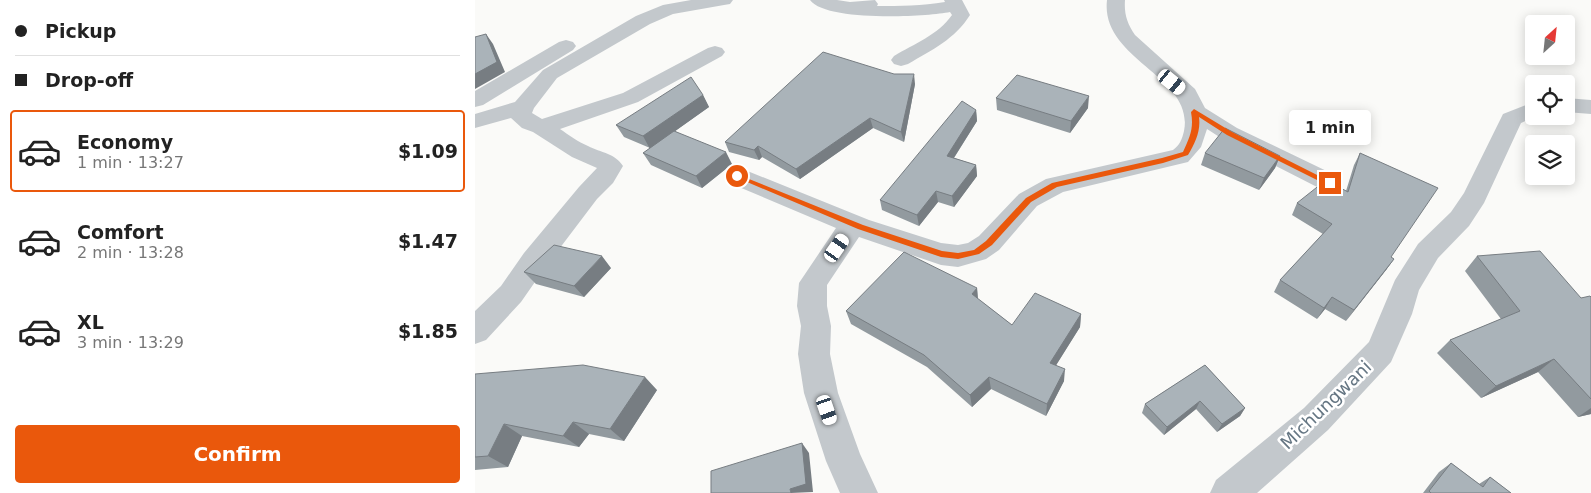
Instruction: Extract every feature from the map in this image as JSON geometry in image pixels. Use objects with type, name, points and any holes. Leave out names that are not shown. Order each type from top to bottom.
[{"type":"street","points":[[475,100],[527,68],[648,0]]},
{"type":"street","points":[[475,331],[511,294],[534,260],[588,193],[604,177],[611,166],[602,160],[580,152],[541,127],[530,123],[520,115],[523,107],[551,74],[643,20],[669,9],[724,0]]},
{"type":"street","points":[[819,0],[851,9],[871,11],[937,10],[955,2],[961,15],[952,27],[901,60]]},
{"type":"street","points":[[851,9],[861,8],[880,0]]},
{"type":"street","points":[[737,176],[853,224],[941,254],[958,256],[976,252],[989,243],[1028,200],[1055,185],[1186,153],[1197,124],[1193,104],[1187,94],[1147,60],[1125,33],[1114,11],[1116,0]]},
{"type":"street","points":[[541,127],[616,104],[643,92],[692,63],[715,52]]},
{"type":"street","points":[[1575,106],[1591,107]]},
{"type":"street","points":[[475,121],[523,107]]},
{"type":"street","points":[[1194,112],[1229,133],[1330,183]]},
{"type":"street","name":"Michungwani","points":[[1229,493],[1316,419],[1380,352],[1397,314],[1405,288],[1428,251],[1460,219],[1475,197],[1511,120],[1525,113]]},
{"type":"street","points":[[853,224],[813,283],[812,306],[816,326],[815,354],[821,393],[844,461],[859,493]]},
{"type":"building","points":[[486,34],[497,62],[475,74],[475,37]]},
{"type":"building","points":[[823,52],[894,74],[914,74],[901,132],[870,118],[796,169],[758,146],[754,150],[725,142]]},
{"type":"building","points":[[1017,75],[1089,96],[1071,121],[996,98]]},
{"type":"building","points":[[691,77],[703,95],[643,136],[616,125]]},
{"type":"building","points":[[962,101],[976,110],[947,156],[976,165],[952,196],[936,191],[917,215],[880,200]]},
{"type":"building","points":[[1225,128],[1280,156],[1264,178],[1205,153]]},
{"type":"building","points":[[674,131],[726,152],[696,176],[643,153]]},
{"type":"building","points":[[1360,153],[1438,188],[1391,257],[1394,259],[1354,310],[1332,297],[1324,308],[1280,280],[1332,224],[1297,203],[1326,180],[1348,192]]},
{"type":"building","points":[[554,245],[602,256],[574,286],[524,272]]},
{"type":"building","points":[[1540,251],[1581,298],[1591,297],[1591,399],[1554,359],[1496,386],[1450,340],[1520,311],[1477,256]]},
{"type":"building","points":[[904,252],[977,288],[972,294],[1012,325],[1035,293],[1081,314],[1050,363],[1065,369],[1047,404],[989,377],[970,395],[924,355],[846,311]]},
{"type":"building","points":[[583,365],[645,377],[610,429],[573,422],[563,436],[504,424],[488,456],[475,457],[475,374]]},
{"type":"building","points":[[1205,365],[1245,408],[1222,424],[1200,401],[1167,427],[1145,404]]},
{"type":"building","points":[[802,443],[806,484],[790,489],[791,493],[711,493],[711,471]]},
{"type":"building","points":[[1451,463],[1483,487],[1490,477],[1511,493],[1431,493],[1429,491]]},
{"type":"route","points":[[737,176],[860,227],[941,254],[958,256],[976,252],[989,243],[1028,200],[1055,185],[1186,153],[1197,124],[1194,112],[1229,133],[1330,183]]}]
